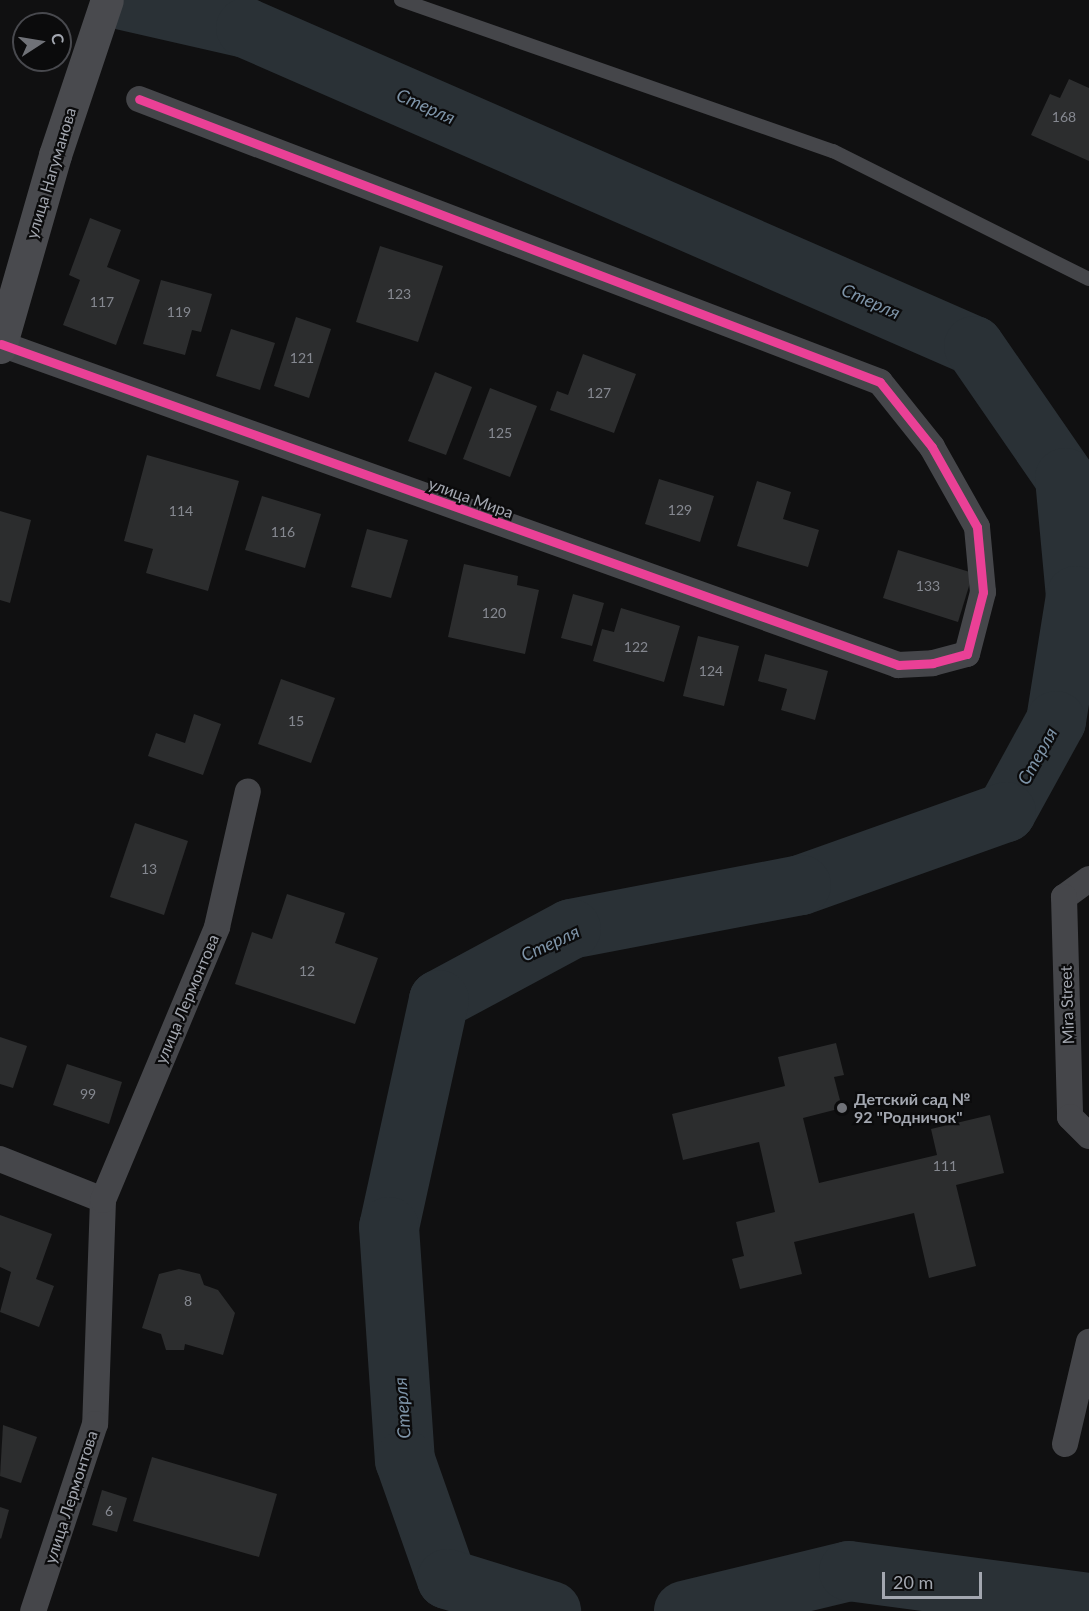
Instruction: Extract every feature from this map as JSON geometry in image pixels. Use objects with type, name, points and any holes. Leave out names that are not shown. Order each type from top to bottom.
[{"type":"main road","name":"улица Нагуманова","points":[[0,345],[55,155],[107,0]]},
{"type":"street","name":"улица Мира","points":[[0,345],[898,665],[933,663],[967,654],[983,592],[977,527],[932,447],[880,382],[140,99]]},
{"type":"street","name":"улица Лермонтова","points":[[33,1611],[95,1424],[103,1200],[217,927],[248,791]]},
{"type":"street","name":"Mira Street","points":[[1089,879],[1064,897],[1070,1117],[1089,1136]]},
{"type":"street","points":[[0,1159],[103,1200]]},
{"type":"street","points":[[1065,1444],[1089,1342]]},
{"type":"lane","points":[[401,0],[833,151],[1089,279]]},
{"type":"building","points":[[1069,79],[1089,88],[1089,161],[1031,135],[1050,94],[1060,98]]},
{"type":"building","points":[[90,218],[121,230],[107,267],[140,280],[116,345],[63,325],[80,280],[69,275]]},
{"type":"building","points":[[380,246],[443,266],[418,342],[356,322]]},
{"type":"building","points":[[161,280],[212,294],[201,332],[192,330],[185,355],[143,344]]},
{"type":"building","points":[[296,317],[331,329],[309,398],[274,386]]},
{"type":"building","points":[[231,329],[275,343],[260,390],[216,376]]},
{"type":"building","points":[[583,354],[636,374],[614,433],[550,410],[557,391],[568,395]]},
{"type":"building","points":[[435,372],[472,387],[446,455],[408,441]]},
{"type":"building","points":[[490,388],[537,406],[510,477],[463,459]]},
{"type":"building","points":[[147,455],[239,481],[208,591],[146,573],[153,549],[124,541]]},
{"type":"building","points":[[659,479],[714,496],[700,542],[645,524]]},
{"type":"building","points":[[757,481],[791,492],[783,519],[819,530],[808,567],[737,546]]},
{"type":"building","points":[[262,496],[321,514],[305,568],[245,550]]},
{"type":"building","points":[[0,511],[31,520],[10,603],[0,600]]},
{"type":"building","points":[[367,529],[408,540],[391,598],[351,587]]},
{"type":"building","points":[[898,550],[973,573],[958,622],[883,598]]},
{"type":"building","points":[[464,564],[518,576],[517,585],[539,590],[525,654],[448,637]]},
{"type":"building","points":[[573,594],[604,603],[592,646],[561,638]]},
{"type":"building","points":[[621,608],[680,626],[664,682],[593,661],[602,629],[614,632]]},
{"type":"building","points":[[698,636],[739,646],[724,706],[683,696]]},
{"type":"building","points":[[765,654],[828,671],[815,720],[781,710],[787,689],[758,681]]},
{"type":"building","points":[[281,679],[335,698],[311,763],[258,744]]},
{"type":"building","points":[[194,714],[221,724],[203,775],[148,756],[156,733],[185,743]]},
{"type":"building","points":[[135,823],[188,841],[164,915],[110,897]]},
{"type":"building","points":[[287,894],[345,913],[335,943],[378,958],[355,1024],[235,984],[252,932],[272,939]]},
{"type":"building","points":[[0,1037],[27,1046],[13,1088],[0,1084]]},
{"type":"building","points":[[836,1043],[844,1075],[834,1077],[842,1108],[803,1118],[819,1183],[937,1155],[931,1129],[990,1115],[1004,1173],[956,1185],[976,1266],[929,1278],[914,1213],[794,1242],[802,1274],[740,1289],[732,1259],[744,1256],[736,1222],[775,1212],[759,1142],[683,1160],[672,1114],[785,1086],[778,1057]]},
{"type":"building","points":[[67,1064],[122,1082],[109,1124],[53,1105]]},
{"type":"building","points":[[0,1215],[52,1234],[36,1279],[54,1286],[39,1327],[0,1312],[11,1272],[0,1267]]},
{"type":"building","points":[[179,1269],[200,1274],[204,1285],[218,1290],[235,1313],[223,1355],[185,1344],[184,1350],[166,1350],[161,1334],[142,1328],[159,1274]]},
{"type":"building","points":[[3,1425],[37,1437],[21,1483],[0,1476]]},
{"type":"building","points":[[152,1457],[277,1494],[259,1557],[133,1521]]},
{"type":"building","points":[[102,1490],[127,1498],[117,1532],[92,1525]]},
{"type":"building","points":[[0,1507],[9,1510],[1,1539],[0,1538]]},
{"type":"waterway","name":"Стерля","points":[[123,0],[246,28],[974,346],[1065,478],[1076,596],[1056,721],[1006,812],[801,885],[571,929],[439,1000],[389,1227],[405,1460],[447,1579],[551,1611]]},
{"type":"waterway","name":"Стерля","points":[[684,1611],[849,1571],[1089,1603]]},
{"type":"cycle path","points":[[1,344],[898,665],[933,663],[967,654],[983,592],[977,527],[932,447],[880,382],[139,99]]},
{"type":"place","name":"Детский сад № 92 \"Родничок\"","points":[[842,1108]]}]
